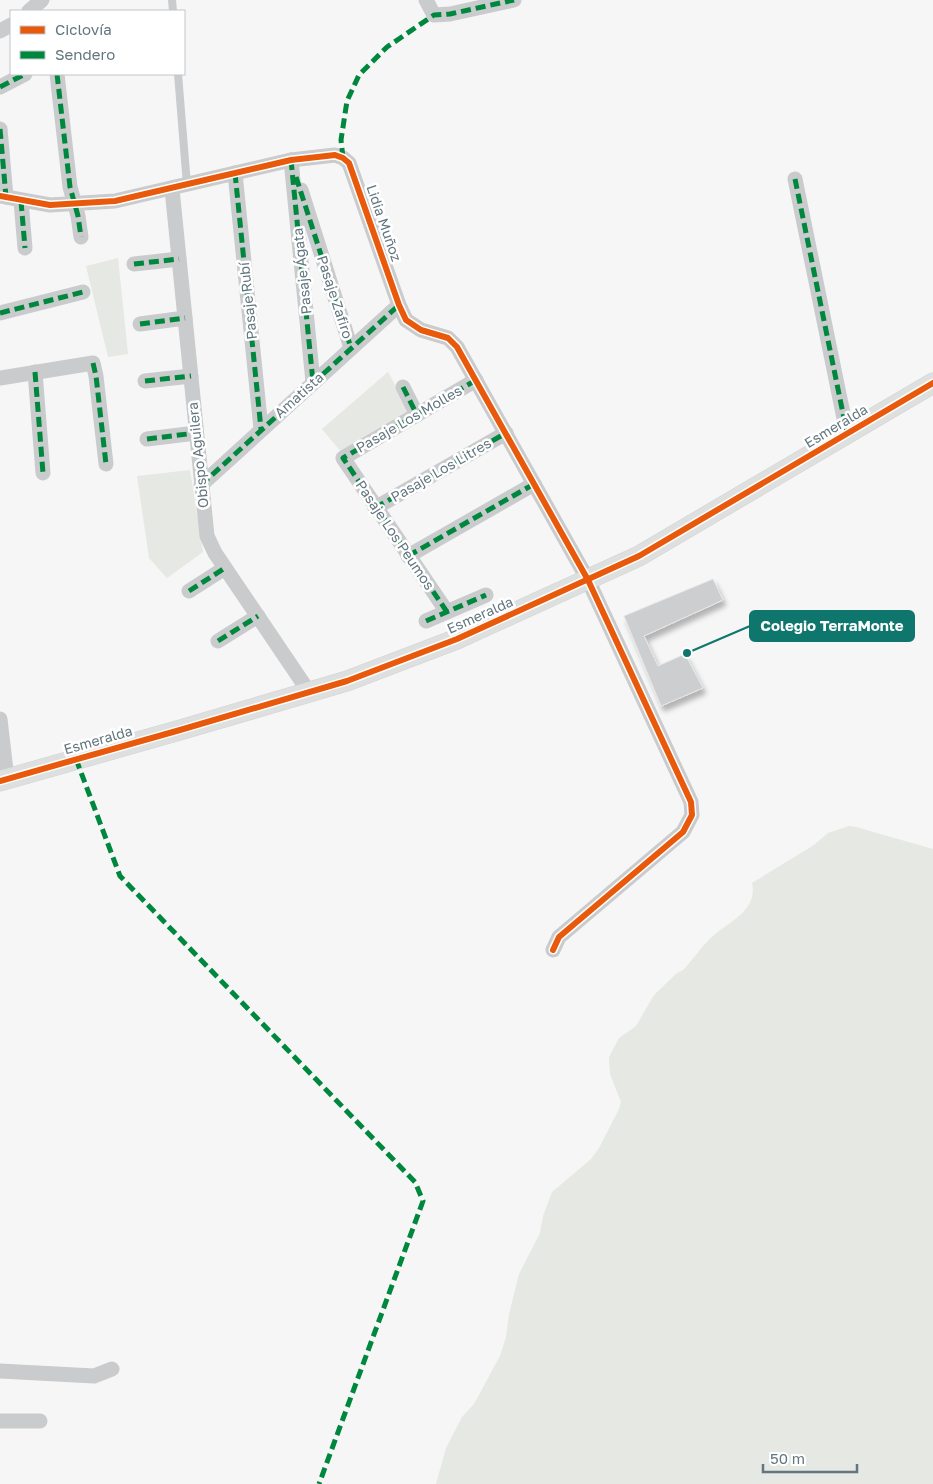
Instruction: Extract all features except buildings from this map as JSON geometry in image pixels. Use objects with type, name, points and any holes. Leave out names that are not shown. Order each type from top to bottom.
[{"type":"street","points":[[30,10],[42,0]]},
{"type":"street","points":[[426,0],[434,15],[450,14],[514,0]]},
{"type":"street","points":[[0,87],[23,75]]},
{"type":"street","points":[[57,75],[70,187],[81,237]]},
{"type":"street","points":[[0,129],[9,198],[25,248]]},
{"type":"street","name":"Lidia Muñoz","points":[[9,198],[50,205],[75,205],[115,201],[291,160],[335,155],[343,158],[348,163],[398,305],[406,320],[421,330],[448,338],[457,347],[588,580],[691,802],[692,815],[683,832],[559,936],[553,950]]},
{"type":"street","name":"Pasaje Zafiro","points":[[291,160],[351,348]]},
{"type":"street","name":"Pasaje Ágata","points":[[291,160],[313,382]]},
{"type":"street","name":"Pasaje Rubí","points":[[235,173],[261,430]]},
{"type":"street","points":[[795,179],[848,433]]},
{"type":"street","name":"Obispo Aguilera","points":[[179,187],[179,260],[207,536],[215,553],[309,692]]},
{"type":"street","points":[[134,264],[179,260]]},
{"type":"street","points":[[0,313],[83,292]]},
{"type":"street","name":"Amatista","points":[[201,485],[398,305]]},
{"type":"street","points":[[140,324],[185,318]]},
{"type":"street","points":[[0,378],[93,363],[106,464]]},
{"type":"street","points":[[35,372],[43,473]]},
{"type":"street","points":[[145,381],[190,376]]},
{"type":"street","name":"Pasaje Los Molles","points":[[343,458],[476,380]]},
{"type":"street","name":"Esmeralda","points":[[4,780],[357,678],[421,654],[588,580],[665,542],[933,383]]},
{"type":"street","points":[[403,387],[417,415]]},
{"type":"street","points":[[147,439],[196,433]]},
{"type":"street","name":"Pasaje Los Litres","points":[[375,508],[506,433]]},
{"type":"street","name":"Pasaje Los Peumos","points":[[343,458],[447,612]]},
{"type":"street","points":[[408,556],[534,484]]},
{"type":"street","points":[[190,591],[225,568]]},
{"type":"street","points":[[426,621],[486,595]]},
{"type":"street","points":[[218,641],[258,616]]},
{"type":"street","points":[[0,720],[4,780]]},
{"type":"street","points":[[0,1371],[94,1376],[106,1373],[112,1369]]},
{"type":"street","points":[[0,1421],[40,1421]]},
{"type":"lane","points":[[178,75],[179,187]]},
{"type":"shaded area","points":[[118,258],[128,354],[108,357],[86,266]]},
{"type":"shaded area","points":[[388,372],[411,414],[343,454],[322,429]]},
{"type":"shaded area","points":[[190,470],[203,552],[167,578],[149,558],[137,476]]},
{"type":"shaded area","points":[[849,826],[933,849],[933,1484],[436,1484],[446,1448],[462,1417],[474,1404],[500,1356],[506,1337],[509,1314],[519,1274],[540,1233],[543,1216],[552,1192],[591,1159],[599,1148],[619,1109],[621,1102],[610,1074],[609,1057],[619,1038],[636,1026],[654,995],[677,973],[683,970],[714,935],[742,914],[751,900],[753,892],[752,883],[814,845],[828,833]]},
{"type":"marked path","points":[[343,158],[341,140],[347,101],[359,75],[387,47],[434,15],[450,14],[514,0]]},
{"type":"marked path","points":[[0,87],[23,75]]},
{"type":"marked path","points":[[57,75],[70,187],[78,216],[81,237]]},
{"type":"marked path","points":[[0,129],[6,197]]},
{"type":"marked path","points":[[291,160],[313,382]]},
{"type":"marked path","points":[[235,173],[261,429]]},
{"type":"marked path","points":[[296,177],[351,348]]},
{"type":"marked path","points":[[795,179],[847,433]]},
{"type":"marked path","points":[[21,201],[25,248]]},
{"type":"marked path","points":[[134,264],[179,259]]},
{"type":"marked path","points":[[0,313],[83,292]]},
{"type":"marked path","points":[[201,485],[399,305]]},
{"type":"marked path","points":[[140,324],[185,318]]},
{"type":"marked path","points":[[93,363],[106,464]]},
{"type":"marked path","points":[[35,372],[43,473]]},
{"type":"marked path","points":[[145,381],[191,376]]},
{"type":"marked path","points":[[447,612],[343,458],[476,380]]},
{"type":"marked path","points":[[403,387],[417,415]]},
{"type":"marked path","points":[[147,439],[196,433]]},
{"type":"marked path","points":[[375,508],[506,433]]},
{"type":"marked path","points":[[408,556],[534,484]]},
{"type":"marked path","points":[[189,591],[225,568]]},
{"type":"marked path","points":[[426,621],[486,595]]},
{"type":"marked path","points":[[218,641],[258,616]]},
{"type":"marked path","points":[[76,759],[120,876],[415,1182],[423,1201],[319,1484]]},
{"type":"cycle path","points":[[0,196],[50,205],[115,201],[291,160],[335,155],[349,163],[406,320],[421,330],[448,338],[457,347],[588,580],[691,802],[692,815],[683,832],[559,937],[553,950]]},
{"type":"cycle path","points":[[0,781],[347,681],[457,639],[639,556],[933,383]]},
{"type":"place","name":"Colegio TerraMonte","points":[[687,653]]}]
